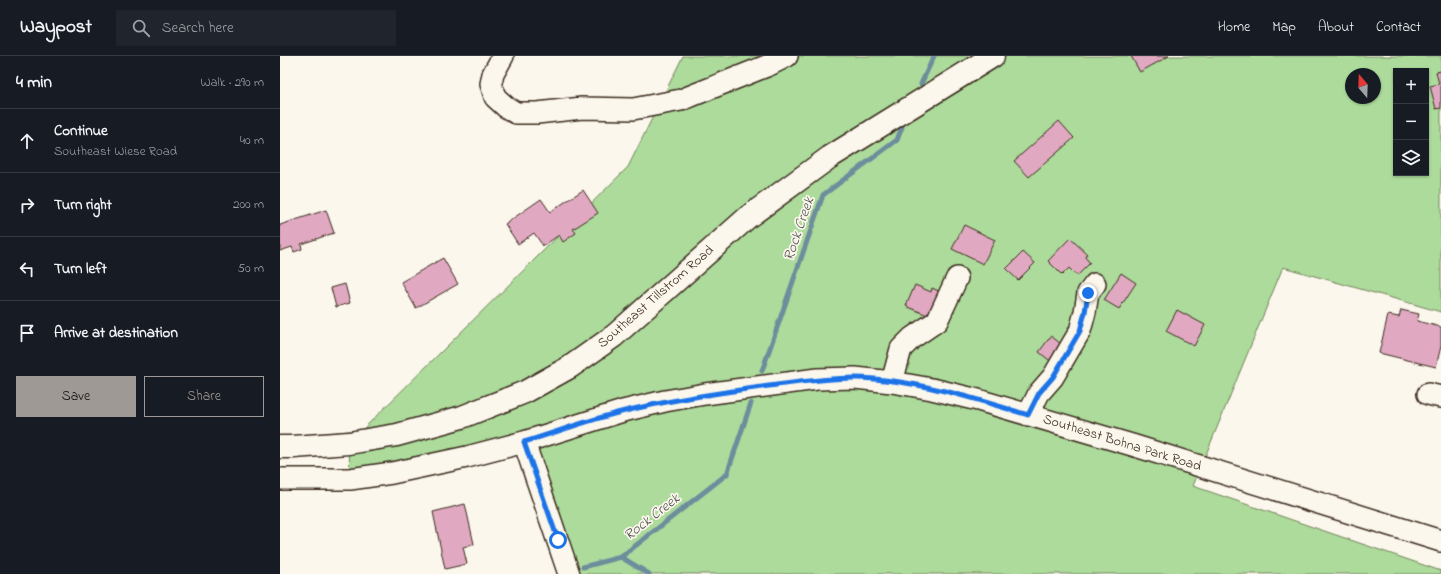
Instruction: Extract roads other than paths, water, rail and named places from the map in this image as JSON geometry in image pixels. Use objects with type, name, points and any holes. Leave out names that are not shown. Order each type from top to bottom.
[{"type":"main road","name":"Southeast Tillstrom Road","points":[[280,447],[349,443],[397,435],[462,417],[525,392],[570,366],[614,336],[748,217],[830,157],[994,56]]},
{"type":"street","points":[[503,56],[496,67],[491,84],[495,97],[506,107],[516,113],[537,113],[582,108],[633,109],[681,100],[769,65],[787,56]]},
{"type":"street","points":[[892,382],[901,349],[912,338],[937,321],[957,278]]},
{"type":"street","points":[[1028,415],[1039,393],[1053,377],[1080,331],[1088,293],[1095,284]]},
{"type":"street","name":"Southeast Bohna Park Road","points":[[280,479],[350,479],[392,473],[466,457],[524,442],[623,411],[665,401],[817,379],[855,378],[892,382],[932,389],[978,400],[1441,541]]},
{"type":"street","points":[[524,442],[569,574]]},
{"type":"waterway","name":"Rock Creek","points":[[921,84],[934,56]]},
{"type":"waterway","name":"Rock Creek","points":[[762,371],[823,195],[897,140],[902,127]]},
{"type":"waterway","name":"Rock Creek","points":[[583,567],[621,557],[727,474],[751,403]]},
{"type":"waterway","points":[[621,557],[649,574]]}]
